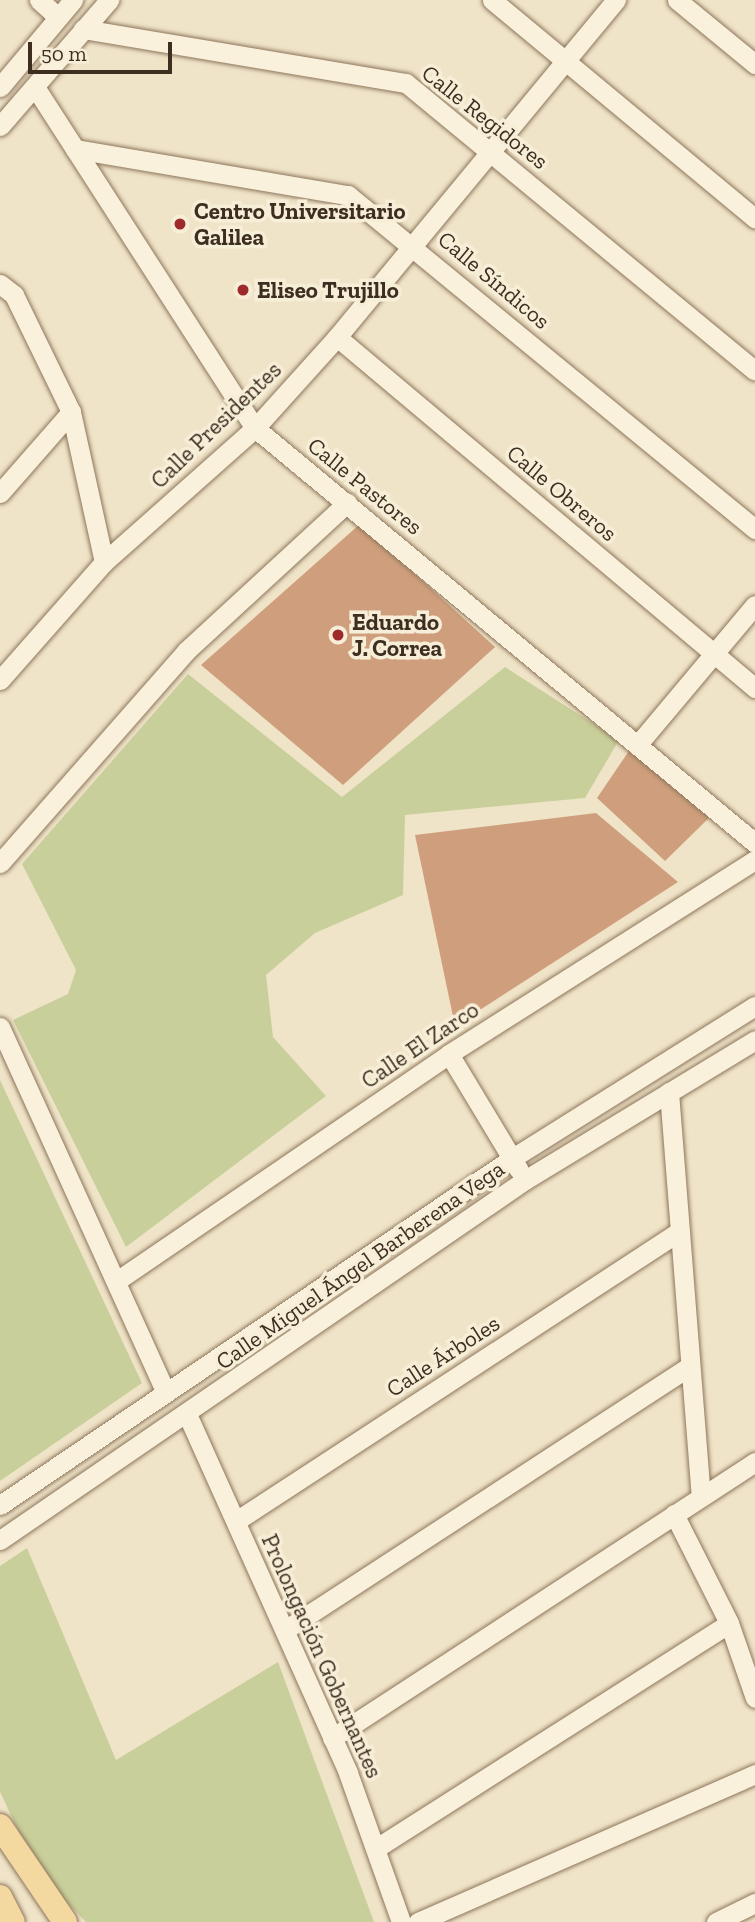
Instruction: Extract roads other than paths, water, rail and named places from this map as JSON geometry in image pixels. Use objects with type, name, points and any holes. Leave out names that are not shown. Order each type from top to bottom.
[{"type":"main road","points":[[0,1825],[65,1922]]},
{"type":"main road","points":[[0,1897],[13,1922]]},
{"type":"street","points":[[38,0],[58,17]]},
{"type":"street","points":[[0,87],[73,0]]},
{"type":"street","points":[[0,126],[109,0]]},
{"type":"street","points":[[492,0],[755,218]]},
{"type":"street","name":"Calle Presidentes","points":[[0,680],[104,562],[255,428],[337,337],[616,0]]},
{"type":"street","points":[[677,0],[755,64]]},
{"type":"street","name":"Calle Regidores","points":[[83,29],[406,83],[491,150],[755,370]]},
{"type":"street","name":"Calle Pastores","points":[[35,86],[255,428],[639,743],[755,843]]},
{"type":"street","name":"Calle Síndicos","points":[[75,149],[348,195],[413,244],[755,529]]},
{"type":"street","points":[[0,310],[7,289]]},
{"type":"street","points":[[7,289],[71,412],[104,562]]},
{"type":"street","name":"Calle Obreros","points":[[337,337],[755,688]]},
{"type":"street","points":[[0,494],[71,412]]},
{"type":"street","points":[[0,863],[186,651],[347,503]]},
{"type":"street","points":[[639,743],[755,605]]},
{"type":"street","name":"Calle El Zarco","points":[[118,1280],[449,1054],[755,860]]},
{"type":"street","name":"Calle Miguel Ángel Barberena Vega","points":[[0,1505],[165,1390],[511,1159],[755,1006]]},
{"type":"street","points":[[0,1027],[118,1280],[165,1390]]},
{"type":"street","name":"Calle Miguel Ángel Barberena Vega","points":[[0,1540],[187,1415],[525,1180],[755,1040]]},
{"type":"street","points":[[449,1054],[525,1180]]},
{"type":"street","points":[[669,1092],[677,1233],[701,1496]]},
{"type":"street","name":"Calle Árboles","points":[[236,1521],[677,1233]]},
{"type":"street","points":[[285,1630],[690,1366]]},
{"type":"street","name":"Prolongación Gobernantes","points":[[187,1415],[332,1738],[378,1847],[401,1922]]},
{"type":"street","points":[[332,1738],[755,1462]]},
{"type":"street","points":[[674,1514],[729,1623],[755,1698]]},
{"type":"street","points":[[378,1847],[729,1623]]},
{"type":"street","points":[[418,1922],[755,1774]]},
{"type":"street","points":[[716,1922],[755,1903]]},
{"type":"place","name":"Centro Universitario Galilea","points":[[180,224]]},
{"type":"place","name":"Eliseo Trujillo","points":[[243,290]]},
{"type":"place","name":"Eduardo J. Correa","points":[[338,635]]}]
